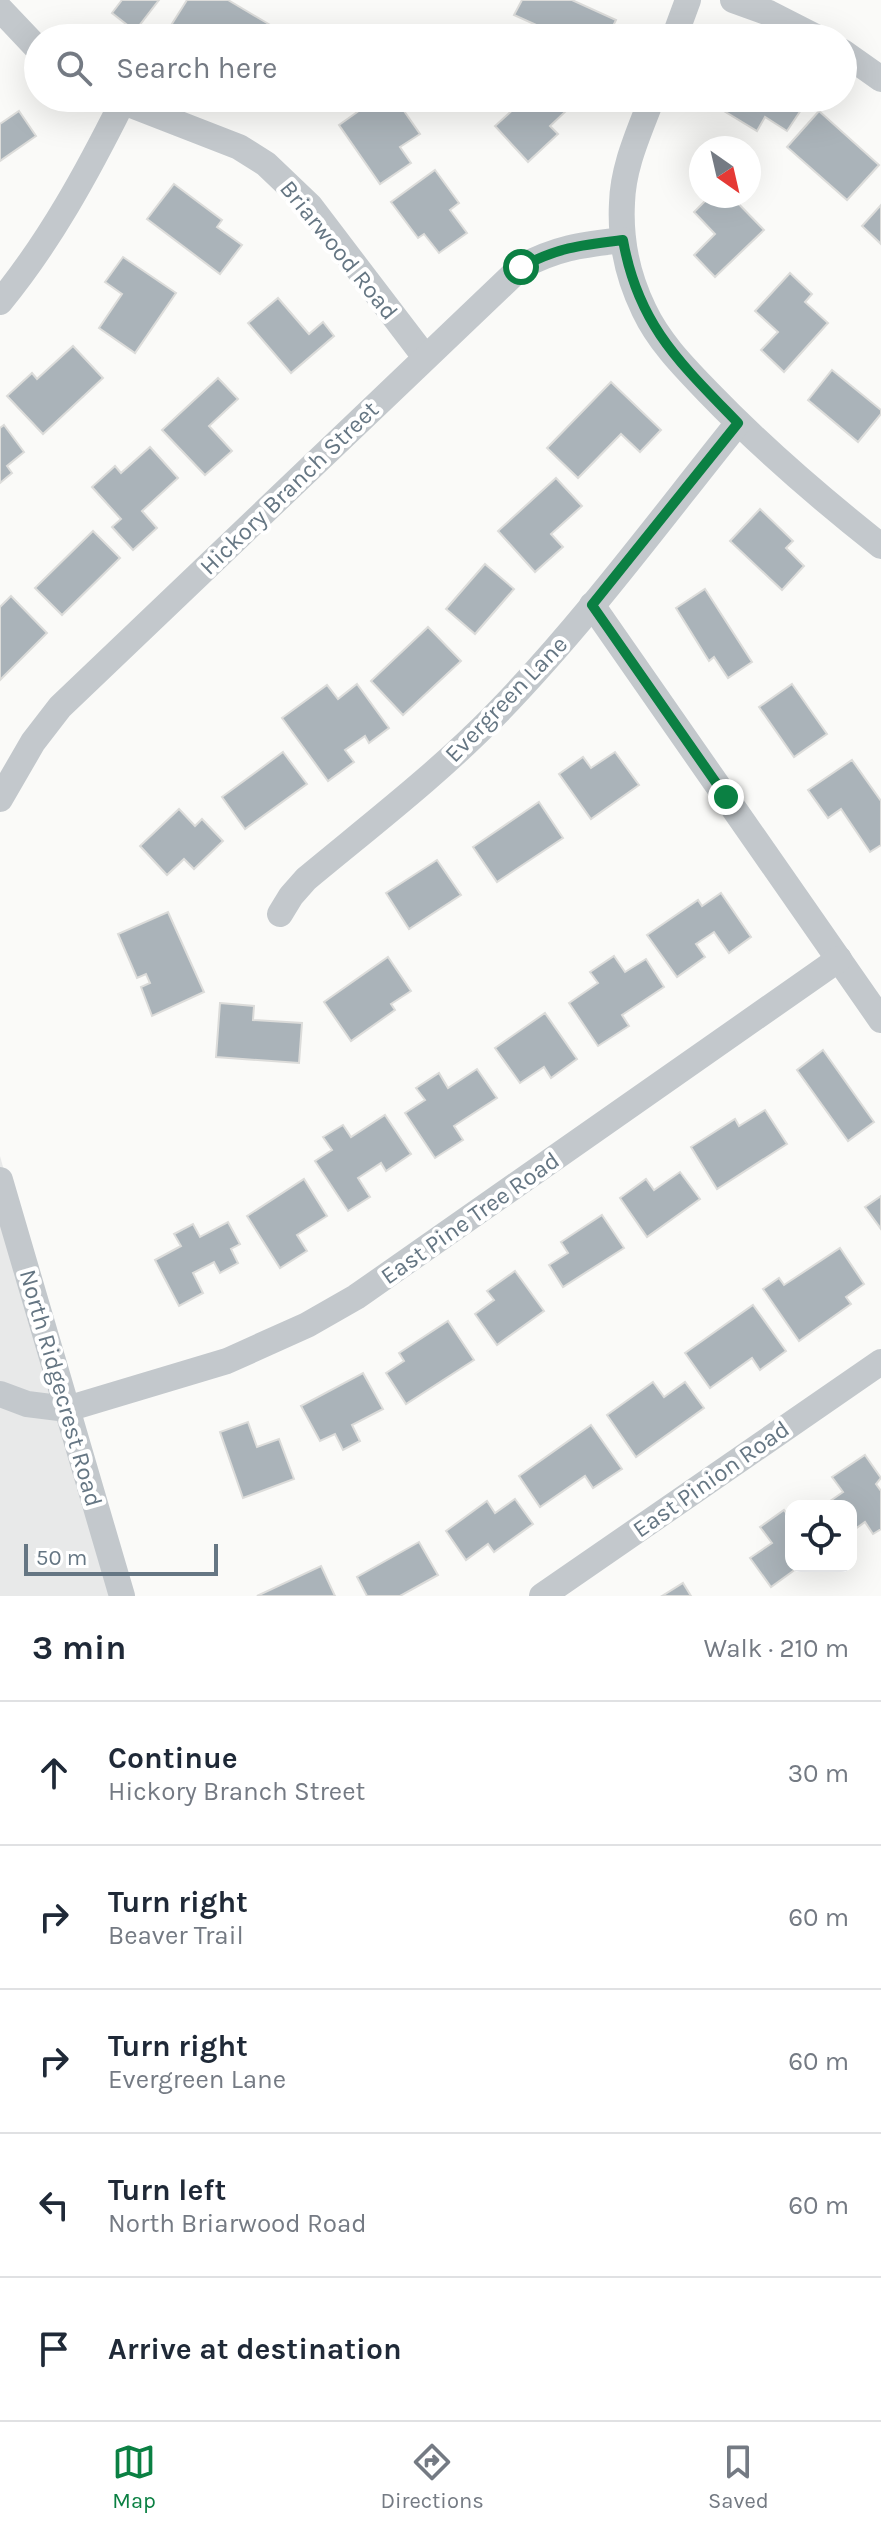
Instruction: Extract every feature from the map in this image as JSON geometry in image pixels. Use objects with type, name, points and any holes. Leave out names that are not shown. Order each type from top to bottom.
[{"type":"street","points":[[679,24],[688,0]]},
{"type":"street","points":[[733,0],[791,24]]},
{"type":"street","points":[[0,9],[24,34]]},
{"type":"street","points":[[857,62],[881,79]]},
{"type":"street","points":[[0,302],[61,215],[112,112]]},
{"type":"street","name":"Briarwood Road","points":[[148,112],[239,147],[266,164],[310,206],[425,357]]},
{"type":"street","points":[[647,112],[626,167],[622,203],[623,240],[634,287],[655,331],[738,423],[808,488],[881,546]]},
{"type":"street","name":"Hickory Branch Street","points":[[0,799],[33,742],[60,707],[521,267],[566,247],[623,240]]},
{"type":"street","name":"Evergreen Lane","points":[[280,914],[306,879],[482,728],[560,645],[738,423]]},
{"type":"street","points":[[592,605],[881,1020]]},
{"type":"street","name":"East Pine Tree Road","points":[[67,1409],[227,1361],[343,1305],[839,959]]},
{"type":"street","name":"North Ridgecrest Road","points":[[0,1180],[122,1596]]},
{"type":"street","name":"East Pinion Road","points":[[542,1596],[881,1362]]},
{"type":"street","points":[[0,1394],[27,1404],[67,1409]]},
{"type":"shaded area","points":[[0,1156],[107,1545],[121,1596],[0,1596]]},
{"type":"building","points":[[122,0],[159,0],[140,24],[126,24],[112,13]]},
{"type":"building","points":[[187,0],[228,0],[269,24],[172,24]]},
{"type":"building","points":[[522,0],[572,0],[616,20],[614,24],[534,24],[514,15]]},
{"type":"building","points":[[19,111],[36,136],[0,161],[0,124]]},
{"type":"building","points":[[357,112],[405,112],[420,134],[400,147],[411,163],[380,184],[339,125]]},
{"type":"building","points":[[510,112],[565,112],[550,126],[558,134],[528,162],[495,126]]},
{"type":"building","points":[[726,112],[800,112],[787,131],[765,117],[757,131]]},
{"type":"building","points":[[820,112],[879,165],[847,200],[787,147]]},
{"type":"building","points":[[435,170],[459,203],[450,210],[467,233],[439,253],[424,234],[418,238],[391,202]]},
{"type":"building","points":[[174,184],[222,220],[217,227],[242,245],[220,274],[147,219]]},
{"type":"building","points":[[881,205],[881,244],[862,226]]},
{"type":"building","points":[[698,208],[743,208],[764,230],[715,277],[694,255],[715,234],[694,212]]},
{"type":"building","points":[[123,257],[176,293],[135,353],[99,328],[122,294],[105,282]]},
{"type":"building","points":[[790,273],[812,294],[805,302],[828,323],[784,372],[761,350],[778,332],[755,311]]},
{"type":"building","points":[[278,298],[309,334],[323,322],[334,336],[291,373],[248,323]]},
{"type":"building","points":[[73,346],[103,378],[43,434],[7,396],[32,373],[37,379]]},
{"type":"building","points":[[832,370],[881,410],[858,442],[808,400]]},
{"type":"building","points":[[218,378],[238,399],[209,426],[232,451],[205,475],[162,430]]},
{"type":"building","points":[[611,382],[661,430],[640,452],[621,434],[578,478],[547,448]]},
{"type":"building","points":[[4,425],[24,452],[7,466],[12,473],[0,483],[0,428]]},
{"type":"building","points":[[150,447],[178,478],[142,511],[157,528],[133,550],[112,527],[121,519],[92,487],[115,466],[121,473]]},
{"type":"building","points":[[556,478],[582,506],[551,534],[563,547],[535,572],[498,531]]},
{"type":"building","points":[[760,509],[793,541],[786,548],[804,566],[782,590],[730,541]]},
{"type":"building","points":[[93,531],[120,558],[62,615],[35,588]]},
{"type":"building","points":[[485,564],[514,589],[475,634],[446,609]]},
{"type":"building","points":[[705,589],[752,662],[728,678],[714,657],[709,661],[676,608]]},
{"type":"building","points":[[11,596],[47,633],[0,680],[0,607]]},
{"type":"building","points":[[428,627],[461,661],[403,715],[371,681]]},
{"type":"building","points":[[357,684],[389,728],[369,743],[365,736],[345,750],[354,762],[328,781],[282,718],[327,685],[338,699]]},
{"type":"building","points":[[792,684],[827,734],[794,757],[759,707]]},
{"type":"building","points":[[283,752],[307,784],[245,829],[222,797]]},
{"type":"building","points":[[615,752],[639,785],[591,819],[559,774],[583,757],[591,768]]},
{"type":"building","points":[[852,760],[881,801],[881,845],[870,852],[841,809],[828,818],[808,790]]},
{"type":"building","points":[[539,802],[563,838],[497,882],[473,847]]},
{"type":"building","points":[[179,809],[195,826],[202,819],[223,841],[194,869],[184,859],[167,875],[140,846]]},
{"type":"building","points":[[437,860],[461,895],[409,929],[386,893]]},
{"type":"building","points":[[721,893],[751,937],[729,953],[714,932],[696,944],[705,957],[677,977],[647,935],[698,900],[702,906]]},
{"type":"building","points":[[168,912],[204,992],[152,1016],[141,987],[150,983],[146,974],[137,978],[118,934]]},
{"type":"building","points":[[614,956],[625,972],[646,959],[664,987],[622,1015],[629,1026],[598,1046],[569,1003],[598,983],[590,972]]},
{"type":"building","points":[[388,957],[411,991],[391,1004],[395,1010],[351,1041],[324,1002]]},
{"type":"building","points":[[220,1003],[254,1006],[253,1020],[302,1023],[299,1063],[216,1057]]},
{"type":"building","points":[[545,1013],[577,1059],[551,1078],[544,1067],[520,1083],[495,1048]]},
{"type":"building","points":[[823,1050],[874,1122],[848,1141],[797,1070]]},
{"type":"building","points":[[477,1069],[497,1098],[454,1126],[463,1140],[435,1158],[405,1113],[425,1100],[416,1088],[439,1073],[448,1088]]},
{"type":"building","points":[[765,1110],[787,1144],[717,1189],[691,1147],[735,1119],[739,1126]]},
{"type":"building","points":[[385,1115],[411,1154],[386,1171],[381,1163],[358,1178],[370,1197],[348,1211],[315,1161],[332,1150],[323,1137],[343,1125],[351,1137]]},
{"type":"building","points":[[680,1172],[700,1199],[647,1237],[620,1198],[646,1179],[654,1190]]},
{"type":"building","points":[[304,1179],[327,1216],[297,1235],[307,1251],[280,1268],[247,1216]]},
{"type":"building","points":[[881,1196],[881,1229],[865,1207]]},
{"type":"building","points":[[602,1215],[624,1248],[563,1287],[549,1265],[568,1253],[561,1242]]},
{"type":"building","points":[[228,1222],[240,1244],[231,1249],[238,1263],[220,1273],[214,1262],[193,1273],[203,1293],[179,1306],[155,1260],[181,1246],[174,1234],[193,1224],[200,1237]]},
{"type":"building","points":[[840,1248],[864,1284],[846,1297],[851,1304],[799,1341],[763,1289],[779,1278],[784,1285]]},
{"type":"building","points":[[515,1271],[544,1311],[497,1345],[475,1314],[494,1300],[487,1291]]},
{"type":"building","points":[[753,1305],[786,1351],[760,1370],[752,1358],[710,1388],[685,1353]]},
{"type":"building","points":[[448,1321],[474,1360],[406,1404],[386,1373],[404,1361],[399,1353]]},
{"type":"building","points":[[363,1373],[383,1409],[352,1425],[360,1441],[343,1450],[335,1434],[320,1441],[301,1406]]},
{"type":"building","points":[[653,1382],[664,1397],[685,1382],[704,1408],[636,1457],[607,1415]]},
{"type":"building","points":[[248,1422],[257,1447],[279,1439],[294,1479],[243,1498],[220,1432]]},
{"type":"building","points":[[591,1425],[622,1469],[593,1488],[585,1476],[540,1507],[519,1476]]},
{"type":"building","points":[[865,1455],[881,1478],[876,1484],[881,1491],[881,1529],[873,1534],[865,1522],[857,1528],[857,1500],[832,1500],[843,1492],[832,1477]]},
{"type":"building","points":[[515,1499],[533,1524],[494,1552],[488,1544],[466,1560],[446,1531],[487,1501],[495,1513]]},
{"type":"building","points":[[785,1511],[785,1572],[792,1572],[771,1587],[750,1558],[772,1543],[760,1527]]},
{"type":"building","points":[[419,1542],[438,1575],[400,1596],[367,1596],[357,1577]]},
{"type":"building","points":[[321,1566],[335,1596],[257,1596]]},
{"type":"building","points":[[683,1583],[691,1596],[662,1596]]},
{"type":"route","points":[[521,267],[566,247],[623,240],[634,287],[655,331],[738,423],[592,605],[726,797]]}]
